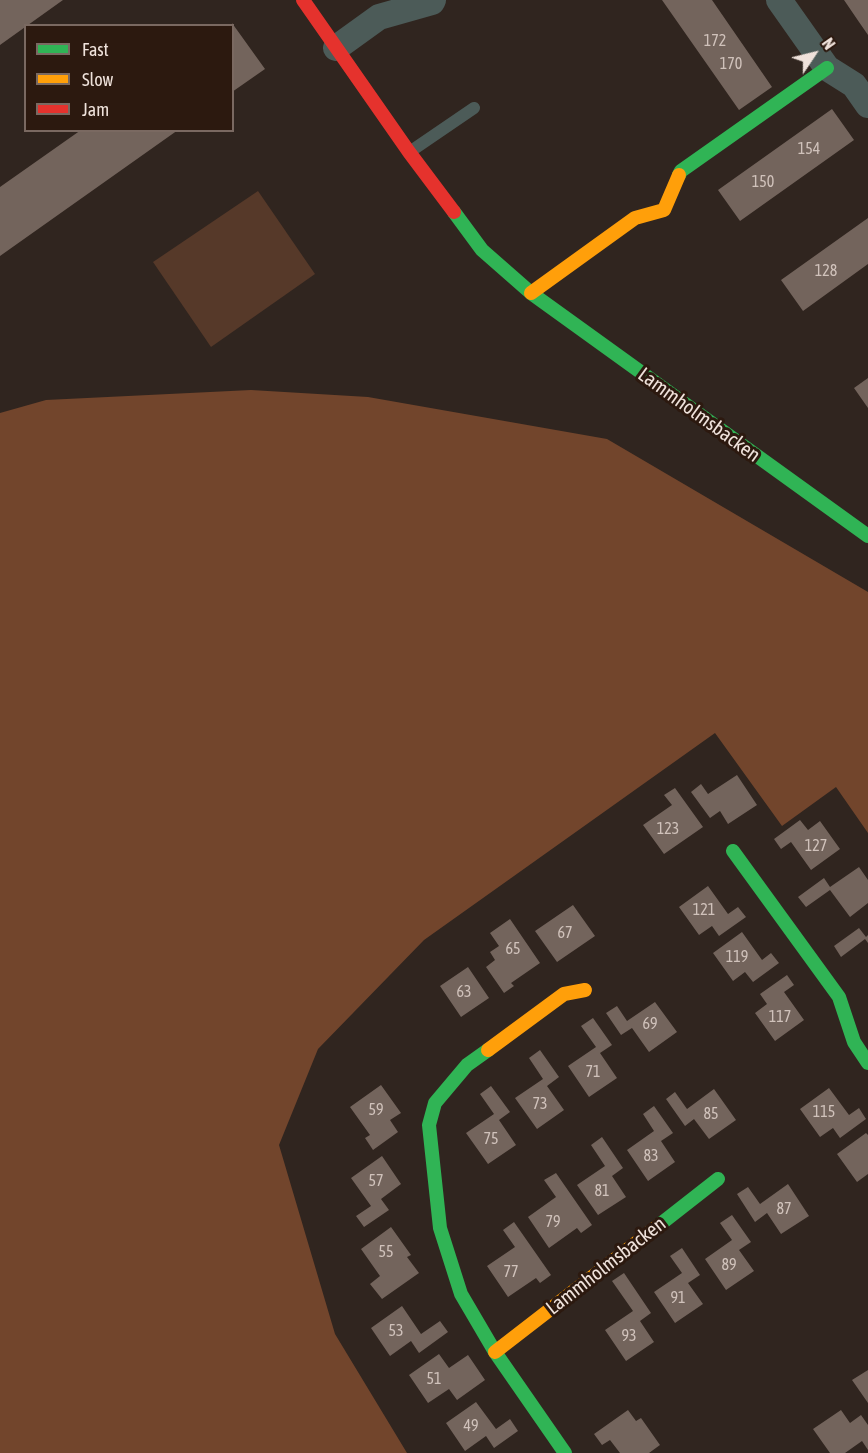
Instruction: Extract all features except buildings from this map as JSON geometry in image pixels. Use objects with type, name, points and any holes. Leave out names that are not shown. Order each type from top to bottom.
[{"type":"street","name":"Lammholmsbacken","points":[[303,0],[409,152],[482,250],[531,293],[868,536]]},
{"type":"street","points":[[336,48],[379,17],[403,5],[432,2],[433,0]]},
{"type":"street","points":[[779,0],[827,68],[854,85],[868,105]]},
{"type":"street","points":[[531,293],[635,218],[664,210],[681,171],[827,68]]},
{"type":"street","points":[[733,851],[839,996],[854,1042],[868,1063]]},
{"type":"street","points":[[565,1453],[495,1352],[461,1294],[440,1228],[429,1125],[435,1103],[467,1065],[564,994],[585,990]]},
{"type":"street","name":"Lammholmsbacken","points":[[495,1352],[718,1179]]},
{"type":"lane","points":[[409,152],[474,108]]},
{"type":"shaded area","points":[[258,191],[315,274],[211,347],[153,262]]},
{"type":"shaded area","points":[[251,390],[368,397],[607,439],[868,592],[868,833],[836,787],[782,826],[715,733],[424,940],[318,1049],[279,1145],[335,1334],[407,1453],[0,1453],[0,413],[46,400]]},
{"type":"traffic: fast","points":[[679,175],[681,171],[827,68]]},
{"type":"traffic: fast","points":[[454,212],[482,250],[531,293],[868,536]]},
{"type":"traffic: fast","points":[[733,851],[839,997],[854,1042],[868,1063]]},
{"type":"traffic: fast","points":[[488,1050],[467,1065],[435,1103],[429,1125],[440,1228],[461,1294],[495,1352],[565,1453]]},
{"type":"traffic: fast","points":[[658,1226],[718,1179]]},
{"type":"traffic: slow","points":[[531,293],[635,218],[664,210],[679,175]]},
{"type":"traffic: slow","points":[[488,1050],[564,994],[585,990]]},
{"type":"traffic: slow","points":[[495,1352],[658,1226]]},
{"type":"traffic: jam","points":[[303,0],[409,152],[454,212]]}]
